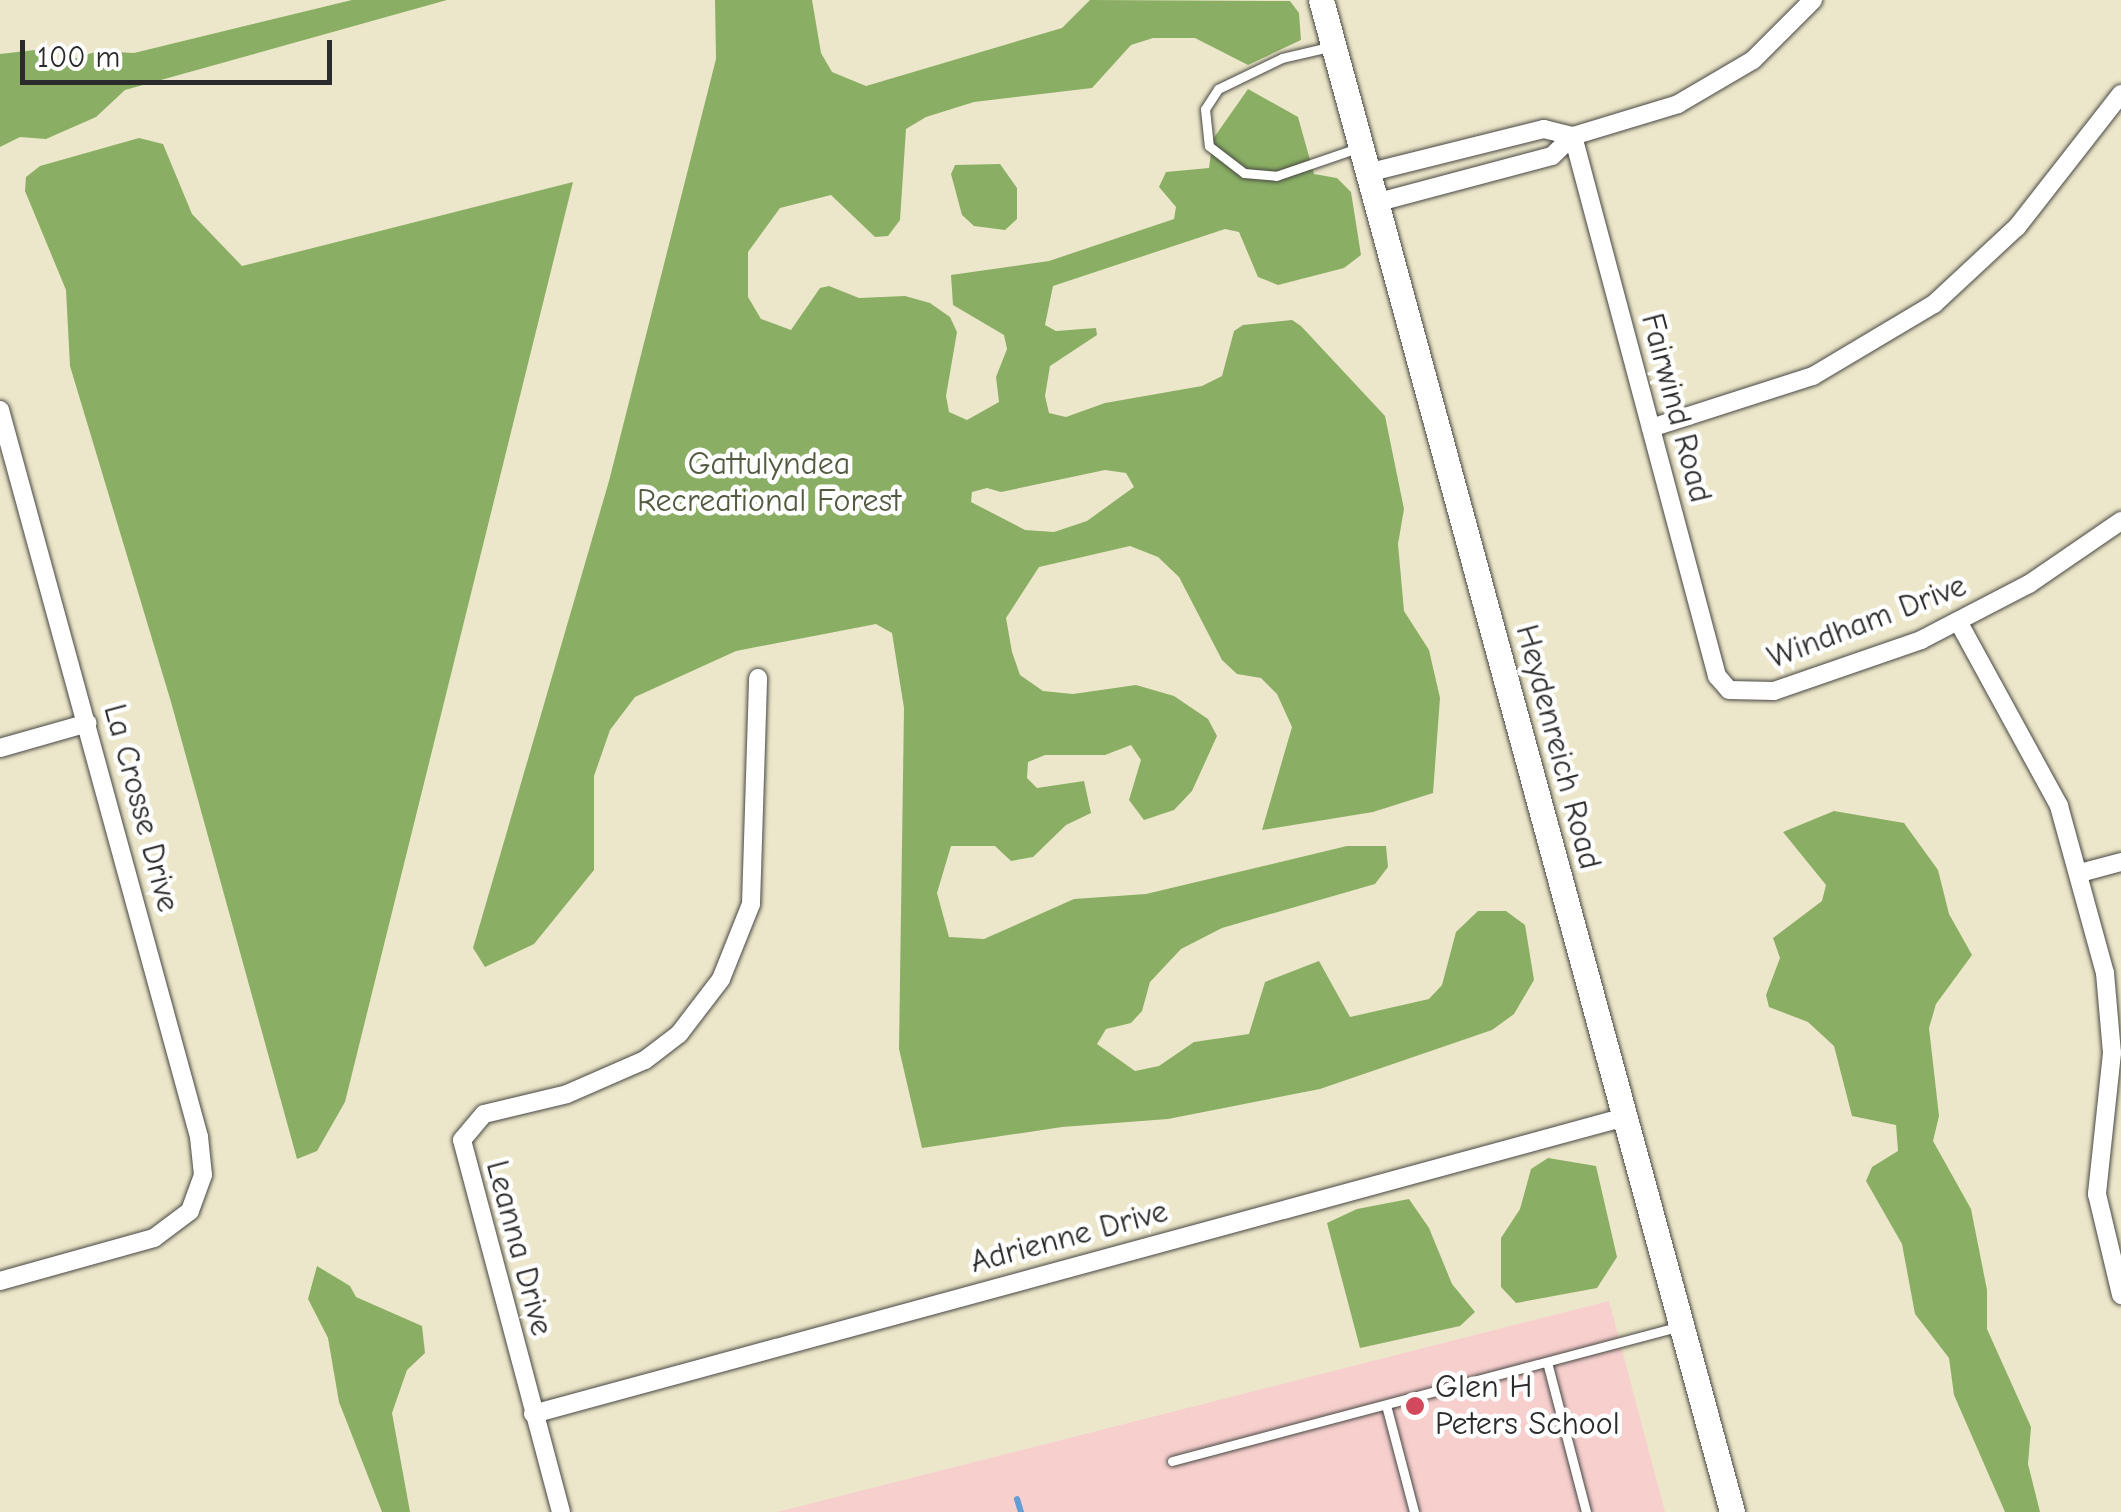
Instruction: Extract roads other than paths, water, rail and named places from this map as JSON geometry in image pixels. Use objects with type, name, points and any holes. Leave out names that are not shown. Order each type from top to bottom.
[{"type":"street","name":"Heydenreich Road","points":[[1322,0],[1622,1118],[1732,1512]]},
{"type":"street","points":[[1375,203],[1552,156],[1573,136],[1704,92],[1753,60],[1813,0]]},
{"type":"street","points":[[1651,428],[1812,376],[1934,304],[2018,227],[2121,94]]},
{"type":"street","points":[[1367,173],[1544,128],[1573,136]]},
{"type":"street","name":"Fairwind Road","points":[[1573,136],[1717,676],[1730,690]]},
{"type":"street","name":"La Crosse Drive","points":[[0,410],[199,1138],[200,1192],[190,1211],[154,1238],[0,1280]]},
{"type":"street","name":"Windham Drive","points":[[1730,690],[1774,691],[1959,623],[2121,521]]},
{"type":"street","points":[[1959,623],[2048,782],[2080,873],[2111,999],[2112,1052],[2096,1168],[2121,1294]]},
{"type":"street","name":"Leanna Drive","points":[[561,1512],[462,1140],[466,1128],[484,1114],[621,1074],[679,1034],[709,999],[741,940],[751,904],[758,678]]},
{"type":"street","points":[[0,748],[88,724]]},
{"type":"street","points":[[2080,873],[2121,862]]},
{"type":"street","name":"Adrienne Drive","points":[[532,1414],[1622,1118]]},
{"type":"lane","points":[[1334,46],[1282,58],[1218,89],[1204,109],[1206,136],[1227,163],[1244,173],[1276,176],[1360,147]]},
{"type":"lane","points":[[1172,1461],[1680,1327]]},
{"type":"lane","points":[[1547,1362],[1586,1512]]},
{"type":"lane","points":[[1386,1405],[1414,1512]]},
{"type":"waterway","points":[[1017,1499],[1021,1512]]},
{"type":"place","name":"Glen H Peters School","points":[[1415,1406]]},
{"type":"park label","name":"Gattulyndea Recreational Forest","points":[[769,484]]}]
